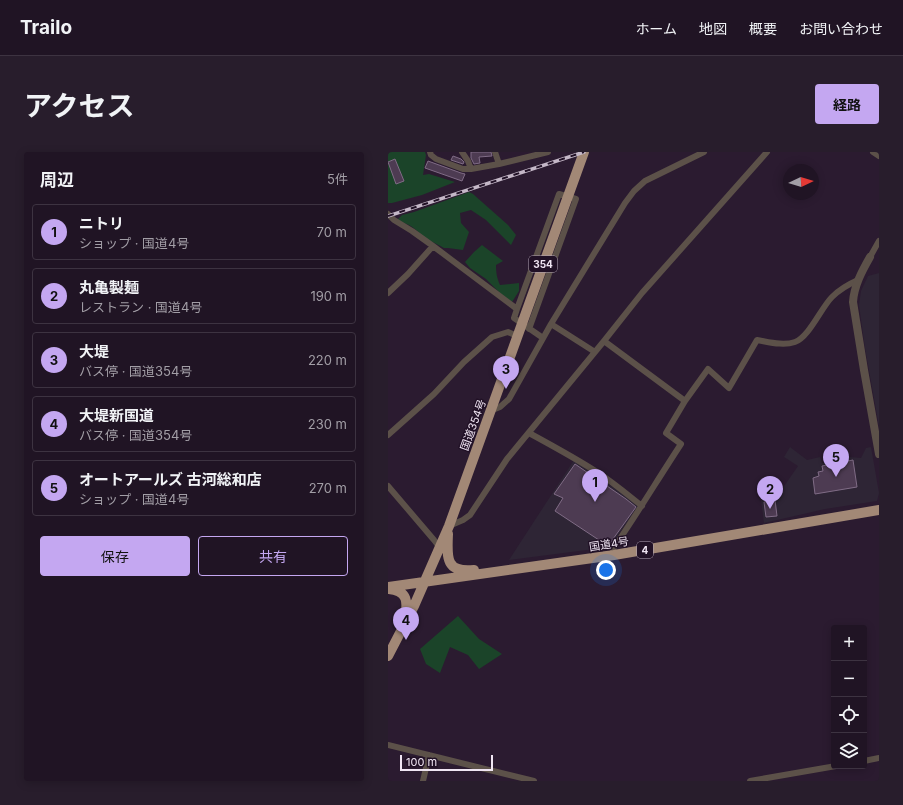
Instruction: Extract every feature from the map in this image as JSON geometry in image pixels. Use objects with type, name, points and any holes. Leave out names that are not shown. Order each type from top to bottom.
[{"type":"highway","name":"国道354号","points":[[388,656],[414,606],[440,548],[518,336],[526,326],[565,205],[584,152]]},
{"type":"highway","name":"国道4号","points":[[388,588],[614,555],[879,510]]},
{"type":"highway","points":[[448,526],[448,554],[450,563],[453,566],[462,570],[488,568],[502,571]]},
{"type":"highway","points":[[388,588],[401,592],[406,600],[403,628]]},
{"type":"street","points":[[430,152],[436,159],[463,169],[499,164],[548,152]]},
{"type":"street","points":[[462,152],[471,169]]},
{"type":"street","points":[[495,152],[499,164]]},
{"type":"street","points":[[490,411],[500,408],[509,399],[551,324],[625,203],[634,191],[645,181],[704,152]]},
{"type":"street","points":[[448,526],[463,520],[470,515],[507,459],[528,433],[642,294],[767,152]]},
{"type":"street","points":[[873,152],[879,156]]},
{"type":"street","points":[[526,326],[576,199],[559,194],[514,318],[543,338]]},
{"type":"street","points":[[388,214],[394,220],[433,246],[517,309]]},
{"type":"street","points":[[879,241],[858,280],[853,295],[862,362],[879,454]]},
{"type":"street","points":[[388,292],[408,274],[433,246]]},
{"type":"street","points":[[614,555],[613,549],[681,444],[666,433],[685,401],[708,369],[729,388],[758,340],[776,343],[789,343],[797,341],[805,335],[832,296],[858,280]]},
{"type":"street","points":[[551,324],[595,352]]},
{"type":"street","points":[[388,435],[434,394],[464,362],[492,337],[508,332],[518,336]]},
{"type":"street","points":[[604,341],[685,401]]},
{"type":"street","points":[[528,433],[560,449],[602,475],[642,506]]},
{"type":"street","points":[[388,486],[440,548]]},
{"type":"street","points":[[388,745],[534,781]]},
{"type":"street","points":[[423,781],[429,754]]},
{"type":"street","points":[[867,760],[879,758]]},
{"type":"street","points":[[750,781],[831,767]]},
{"type":"shaded area","points":[[879,273],[879,426],[859,305],[861,291],[868,276]]},
{"type":"shaded area","points":[[790,447],[807,460],[820,457],[822,463],[850,457],[861,458],[866,448],[871,447],[879,493],[877,501],[825,509],[764,523],[761,500],[770,485],[780,492],[798,466],[784,457]]},
{"type":"shaded area","points":[[574,460],[639,505],[610,547],[509,560]]},
{"type":"green space","points":[[388,152],[425,152],[426,155],[423,175],[429,174],[455,182],[422,195],[388,203]]},
{"type":"green space","points":[[469,192],[508,225],[516,235],[511,245],[486,220],[471,210],[460,213],[461,223],[469,232],[463,250],[444,248],[427,239],[408,224],[397,220],[402,215]]},
{"type":"green space","points":[[482,245],[503,261],[496,265],[500,285],[519,283],[519,291],[512,302],[501,294],[486,279],[470,268],[465,262]]},
{"type":"green space","points":[[458,616],[479,639],[502,654],[479,669],[468,655],[450,647],[440,673],[426,664],[420,649]]},
{"type":"building","points":[[471,152],[491,152],[492,156],[479,157],[480,163],[474,164],[471,158]]},
{"type":"building","points":[[453,156],[461,159],[464,162],[463,164],[451,160]]},
{"type":"building","points":[[395,159],[404,181],[396,184],[388,162]]},
{"type":"building","points":[[428,161],[465,174],[462,181],[425,168]]},
{"type":"building","points":[[853,460],[857,487],[815,494],[813,478],[819,476],[818,472],[823,471],[822,466]]},
{"type":"building","points":[[575,464],[636,507],[608,546],[555,511],[563,498],[554,494]]},
{"type":"building","points":[[775,500],[777,516],[766,517],[764,502]]},
{"type":"railway","points":[[388,216],[584,152]]},
{"type":"place","name":"大堤","points":[[506,389]]},
{"type":"place","name":"オートアールズ 古河総和店","points":[[836,477]]},
{"type":"place","name":"ニトリ","points":[[595,502]]},
{"type":"place","name":"丸亀製麺","points":[[770,509]]},
{"type":"place","name":"大堤新国道","points":[[406,640]]}]
